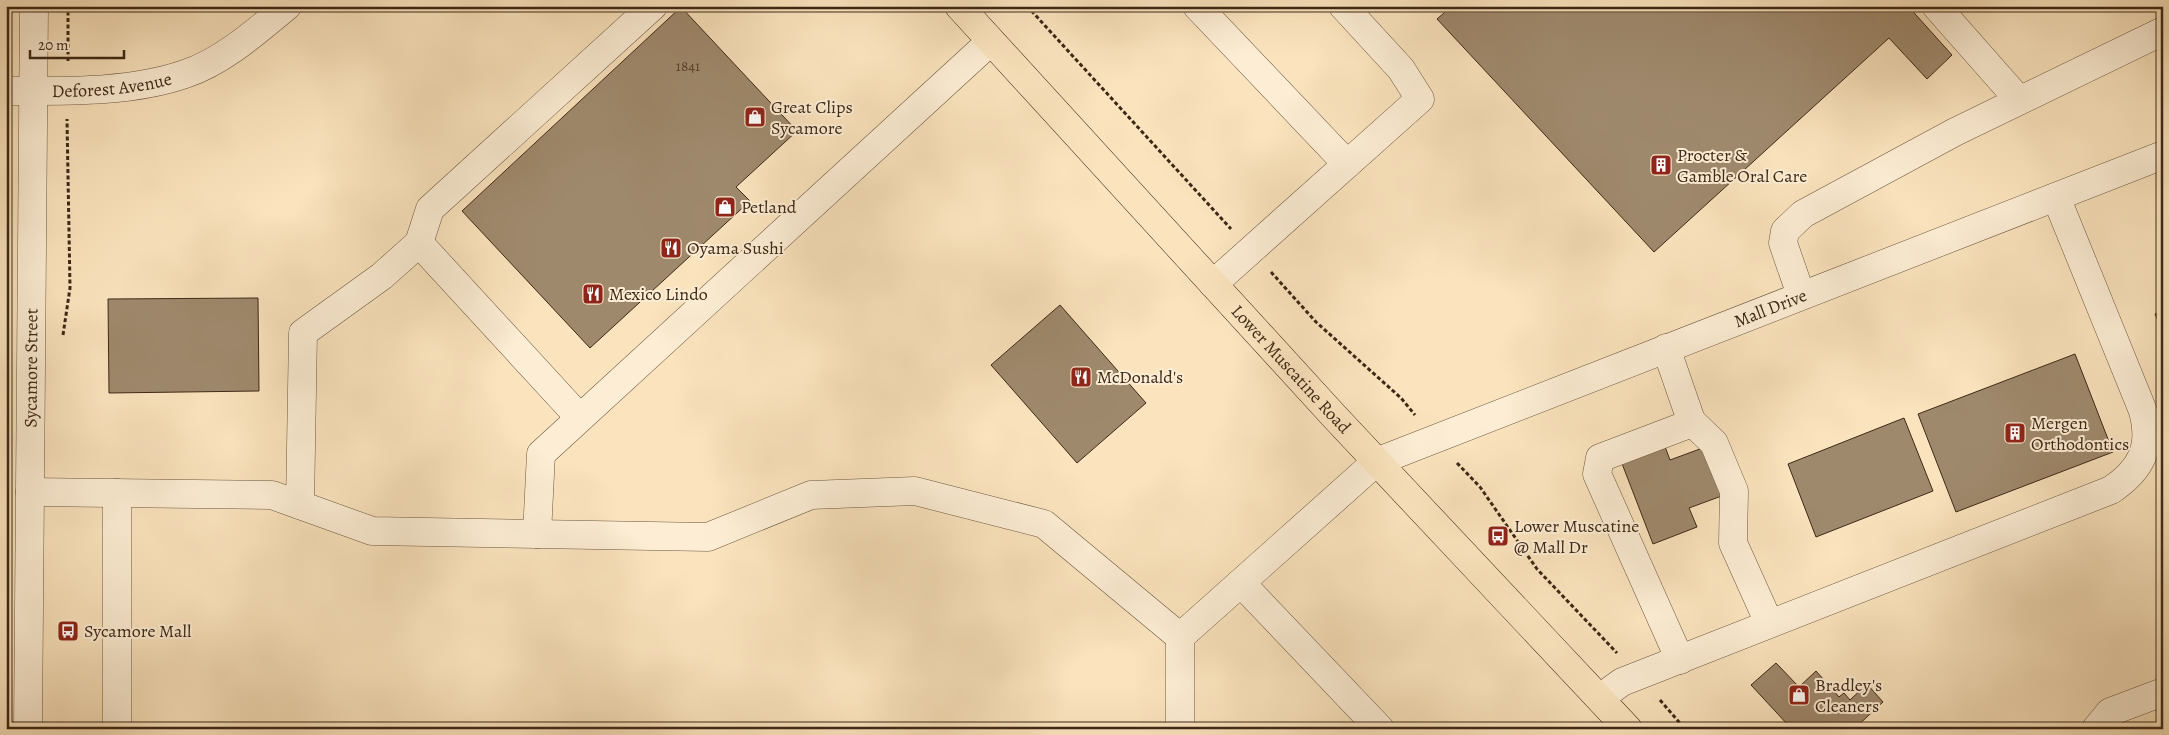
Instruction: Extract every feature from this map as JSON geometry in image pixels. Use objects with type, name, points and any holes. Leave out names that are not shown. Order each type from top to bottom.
[{"type":"main road","name":"Lower Muscatine Road","points":[[959,6],[1376,462],[1628,729]]},
{"type":"street","name":"Sycamore Street","points":[[28,729],[34,6]]},
{"type":"street","name":"Deforest Avenue","points":[[6,91],[89,90],[139,84],[186,74],[224,55],[286,6]]},
{"type":"street","points":[[300,505],[303,333],[382,276],[419,243],[430,209],[653,6]]},
{"type":"street","points":[[1197,6],[1346,164]]},
{"type":"street","points":[[1213,284],[1420,99],[1401,69],[1343,6]]},
{"type":"street","points":[[1936,6],[2019,100]]},
{"type":"street","points":[[1801,296],[1783,242],[1785,231],[1803,214],[1955,132],[2163,31]]},
{"type":"street","points":[[537,534],[541,454],[990,42]]},
{"type":"street","name":"Mall Drive","points":[[1376,462],[2163,155]]},
{"type":"street","points":[[1600,698],[1622,682],[2111,490],[2126,480],[2136,469],[2147,440],[2143,411],[2056,197]]},
{"type":"street","points":[[419,243],[580,418]]},
{"type":"street","points":[[1666,348],[1692,422],[1714,443],[1734,491],[1733,543],[1769,623]]},
{"type":"street","points":[[1680,660],[1597,474],[1600,458],[1692,422]]},
{"type":"street","points":[[1180,729],[1180,637],[1376,462]]},
{"type":"street","points":[[30,492],[272,495],[372,531],[708,537],[811,495],[915,491],[1044,524],[1180,637]]},
{"type":"street","points":[[117,493],[117,729]]},
{"type":"street","points":[[1241,582],[1380,729]]},
{"type":"street","points":[[2096,729],[2110,712],[2163,692]]},
{"type":"path","points":[[1027,6],[1316,322],[1401,398],[1434,439],[1480,487],[1536,568],[1639,676],[1685,729]]},
{"type":"building","name":"Procter & Gamble Oral Care","points":[[1452,6],[1908,6],[1952,55],[1927,79],[1889,38],[1654,252],[1437,19]]},
{"type":"building","points":[[681,7],[797,131],[736,187],[750,201],[590,348],[462,211]]},
{"type":"building","points":[[258,298],[259,391],[109,393],[108,299]]},
{"type":"building","points":[[1060,305],[1146,403],[1077,463],[991,365]]},
{"type":"building","points":[[2163,311],[2163,332],[2155,314]]},
{"type":"building","name":"Mergen Orthodontics","points":[[2075,354],[2113,452],[1956,512],[1918,414]]},
{"type":"building","points":[[1904,418],[1933,491],[1816,537],[1788,464]]},
{"type":"building","points":[[1664,444],[1670,460],[1708,446],[1727,494],[1689,508],[1697,527],[1653,544],[1621,461]]},
{"type":"building","name":"Bradley's Cleaners","points":[[1776,663],[1799,687],[1816,671],[1839,697],[1844,693],[1850,700],[1867,684],[1883,702],[1854,729],[1784,729],[1788,725],[1751,685]]},
{"type":"place","name":"Great Clips Sycamore","points":[[755,117]]},
{"type":"place","name":"Procter & Gamble Oral Care","points":[[1661,165]]},
{"type":"place","name":"Petland","points":[[725,207]]},
{"type":"place","name":"Oyama Sushi","points":[[671,248]]},
{"type":"place","name":"Mexico Lindo","points":[[593,294]]},
{"type":"place","name":"McDonald's","points":[[1081,377]]},
{"type":"place","name":"Mergen Orthodontics","points":[[2015,433]]},
{"type":"place","name":"Lower Muscatine @ Mall Dr","points":[[1498,536]]},
{"type":"place","name":"Sycamore Mall","points":[[68,631]]},
{"type":"place","name":"Bradley's Cleaners","points":[[1799,695]]}]
